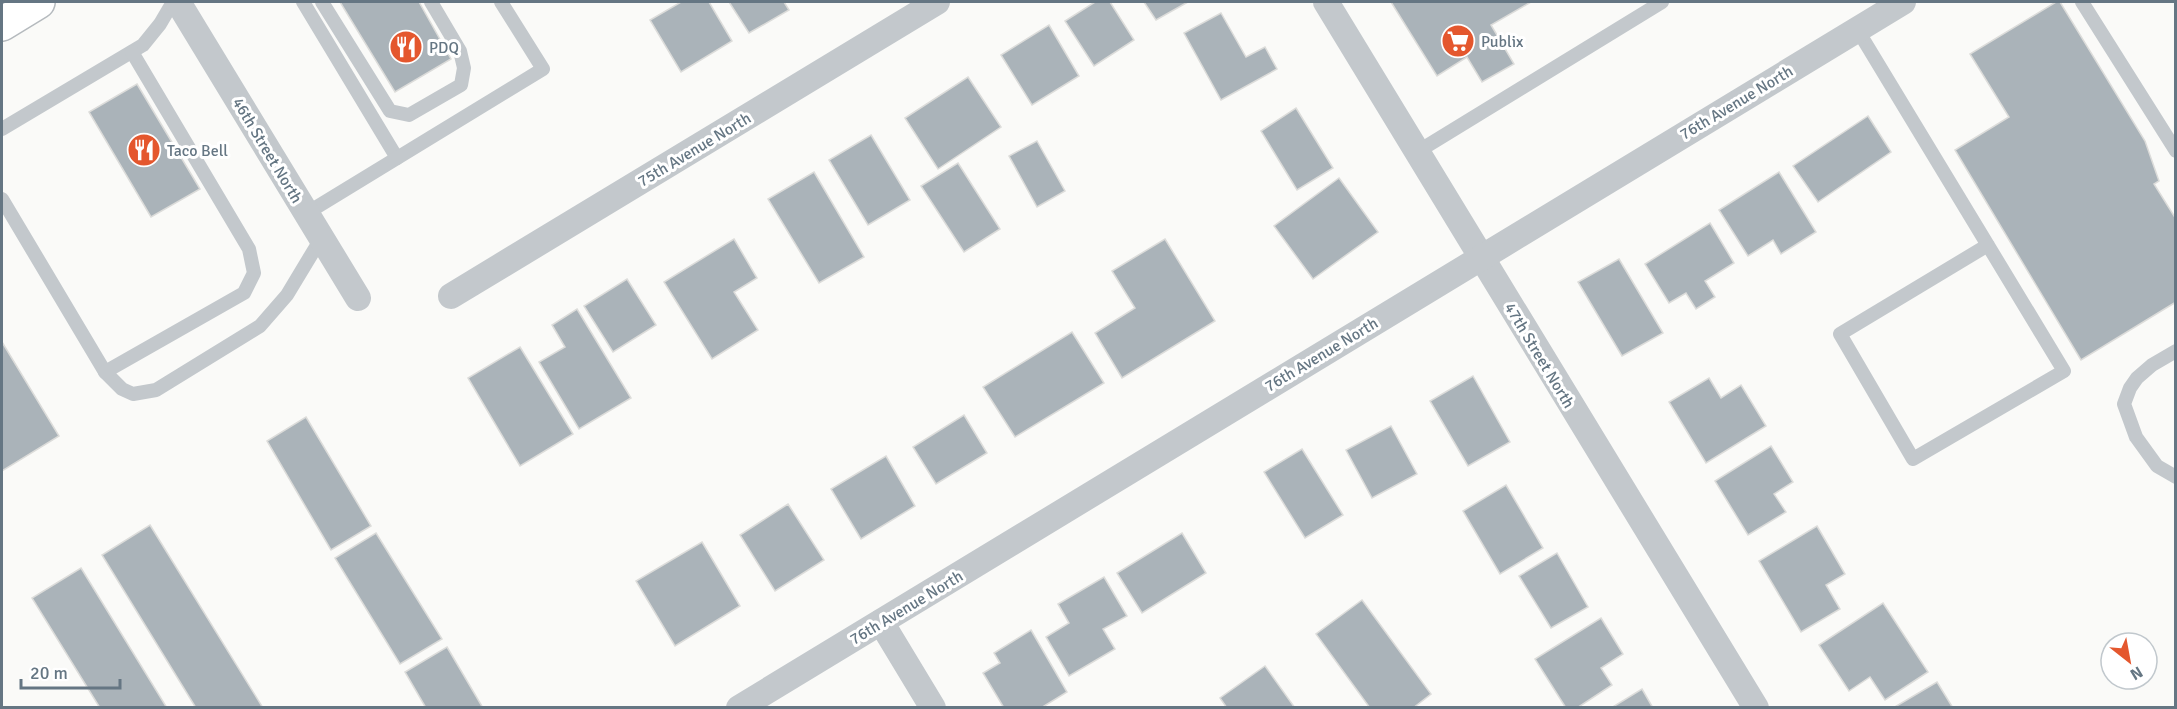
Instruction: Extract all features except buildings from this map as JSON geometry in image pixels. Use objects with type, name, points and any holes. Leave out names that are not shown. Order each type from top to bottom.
[{"type":"main road","points":[[2,24],[38,2]]},
{"type":"street","name":"46th Street North","points":[[176,2],[358,298]]},
{"type":"street","name":"75th Avenue North","points":[[452,296],[937,2]]},
{"type":"street","name":"47th Street North","points":[[1326,2],[1756,708]]},
{"type":"street","name":"76th Avenue North","points":[[739,708],[1903,2]]},
{"type":"street","points":[[880,622],[933,708]]},
{"type":"lane","points":[[2,129],[143,45],[176,2]]},
{"type":"lane","points":[[303,2],[397,158]]},
{"type":"lane","points":[[322,2],[390,111],[409,115],[461,85],[464,68],[460,51],[431,2]]},
{"type":"lane","points":[[307,213],[543,69],[501,2]]},
{"type":"lane","points":[[1417,152],[1662,2]]},
{"type":"lane","points":[[2082,2],[2175,151]]},
{"type":"lane","points":[[1857,29],[1988,245],[2064,371],[1913,459],[1840,334],[1988,245]]},
{"type":"lane","points":[[105,372],[244,293],[254,273],[249,249],[132,52]]},
{"type":"lane","points":[[2,199],[105,372],[122,389],[133,394],[156,390],[260,326],[287,295],[322,237]]},
{"type":"lane","points":[[2175,351],[2152,365],[2137,378],[2124,404],[2136,437],[2157,466],[2175,477]]},
{"type":"place","name":"Publix","points":[[1458,41]]},
{"type":"place","name":"PDQ","points":[[406,47]]},
{"type":"place","name":"Taco Bell","points":[[144,150]]}]
